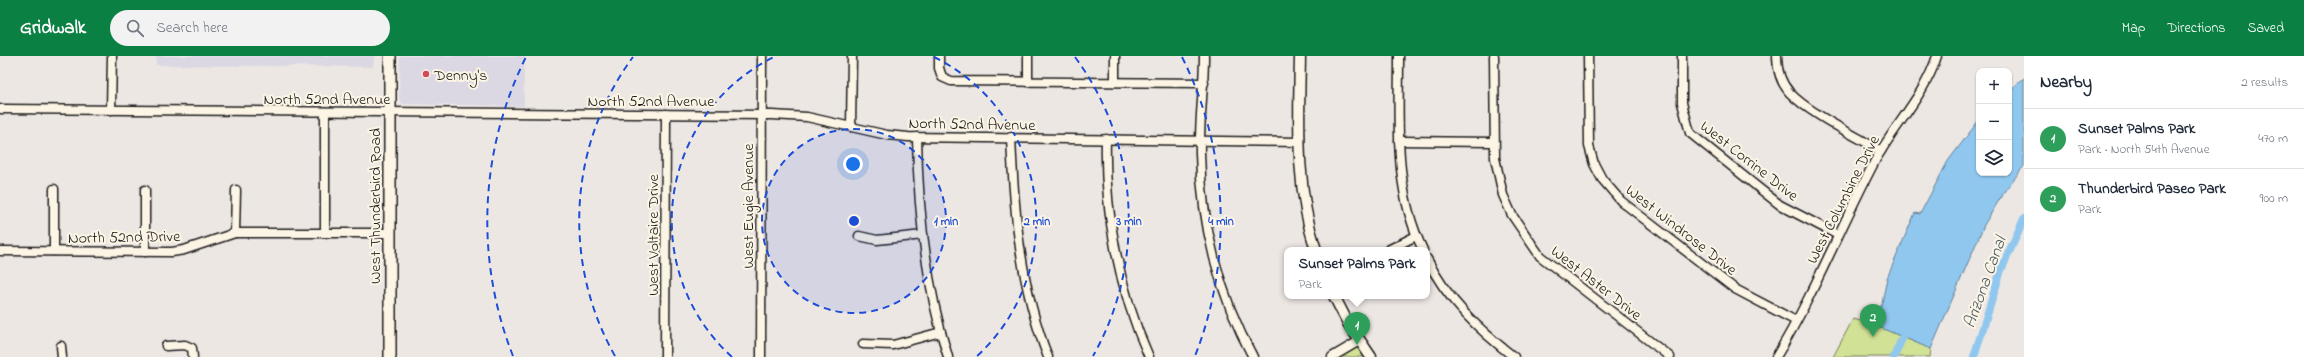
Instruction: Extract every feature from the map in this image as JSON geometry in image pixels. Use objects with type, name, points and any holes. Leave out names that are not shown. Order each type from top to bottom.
[{"type":"main road","name":"West Thunderbird Road","points":[[390,56],[390,357]]},
{"type":"street","points":[[111,110],[112,56]]},
{"type":"street","name":"West Eugie Avenue","points":[[761,357],[762,56]]},
{"type":"street","points":[[851,127],[852,56]]},
{"type":"street","points":[[939,56],[939,68],[942,77],[951,81],[1204,83]]},
{"type":"street","points":[[1028,56],[1028,82]]},
{"type":"street","points":[[1115,82],[1116,56]]},
{"type":"street","points":[[1204,56],[1204,83],[1200,140],[1201,180],[1211,246],[1226,295],[1253,357]]},
{"type":"street","points":[[1300,56],[1299,142],[1302,193],[1315,247]]},
{"type":"street","points":[[1399,56],[1398,141],[1402,189],[1416,236],[1422,247]]},
{"type":"street","name":"West Aster Drive","points":[[1494,56],[1493,142],[1498,176],[1503,195],[1512,216],[1540,256],[1670,357]]},
{"type":"street","name":"West Windrose Drive","points":[[1588,56],[1589,146],[1594,164],[1602,179],[1621,201],[1735,289],[1796,321]]},
{"type":"street","name":"West Corrine Drive","points":[[1682,56],[1682,103],[1690,133],[1780,205],[1838,235]]},
{"type":"street","points":[[1777,56],[1782,79],[1790,92],[1803,104],[1881,151]]},
{"type":"street","name":"West Columbine Drive","points":[[1776,357],[1796,321],[1881,151],[1924,85],[1934,57]]},
{"type":"street","name":"North 52nd Avenue","points":[[0,109],[761,115],[807,117],[887,135],[917,138],[1011,137],[1299,142]]},
{"type":"street","points":[[325,112],[325,232]]},
{"type":"street","name":"West Voltaire Drive","points":[[665,357],[666,114]]},
{"type":"street","points":[[1011,137],[1014,209],[1028,296],[1048,357]]},
{"type":"street","points":[[917,138],[923,235],[931,287],[948,357]]},
{"type":"street","points":[[1106,139],[1106,177],[1114,242],[1133,314],[1149,357]]},
{"type":"street","points":[[1398,141],[1493,142]]},
{"type":"street","points":[[54,189],[54,251]]},
{"type":"street","points":[[144,190],[145,252]]},
{"type":"street","points":[[235,233],[236,190]]},
{"type":"street","name":"North 52nd Drive","points":[[0,251],[145,252],[184,250],[235,233],[390,233]]},
{"type":"street","points":[[859,236],[877,240],[923,235]]},
{"type":"street","points":[[1394,247],[1416,236]]},
{"type":"street","points":[[1430,264],[1458,307],[1479,328],[1514,357]]},
{"type":"street","points":[[1336,299],[1359,341],[1371,357]]},
{"type":"street","points":[[863,344],[893,345],[941,332]]},
{"type":"street","points":[[1332,357],[1359,341]]},
{"type":"street","points":[[166,346],[185,345],[192,348],[193,357]]},
{"type":"street","points":[[61,346],[62,357]]},
{"type":"shaded area","points":[[156,56],[374,56],[373,67],[156,65]]},
{"type":"shaded area","points":[[400,56],[524,56],[524,106],[403,104],[399,99]]},
{"type":"green space","points":[[1853,319],[1872,324],[1931,349],[1930,357],[1833,357]]},
{"type":"green space","points":[[1359,341],[1371,357],[1332,357]]},
{"type":"water","points":[[2024,78],[2024,166],[2004,192],[1984,225],[1931,349],[1872,324],[1882,303],[1887,278],[1915,213],[1920,214],[1948,161],[1976,124],[1976,176],[2012,176],[2012,88]]},
{"type":"waterway","name":"Arizona Canal","points":[[1974,357],[2001,270],[2024,219]]},
{"type":"waterway","points":[[1894,357],[1907,327]]},
{"type":"place","name":"Denny's","points":[[426,74]]},
{"type":"place","name":"Thunderbird Paseo Park","points":[[1873,337]]},
{"type":"place","name":"Sunset Palms Park","points":[[1357,345]]}]
